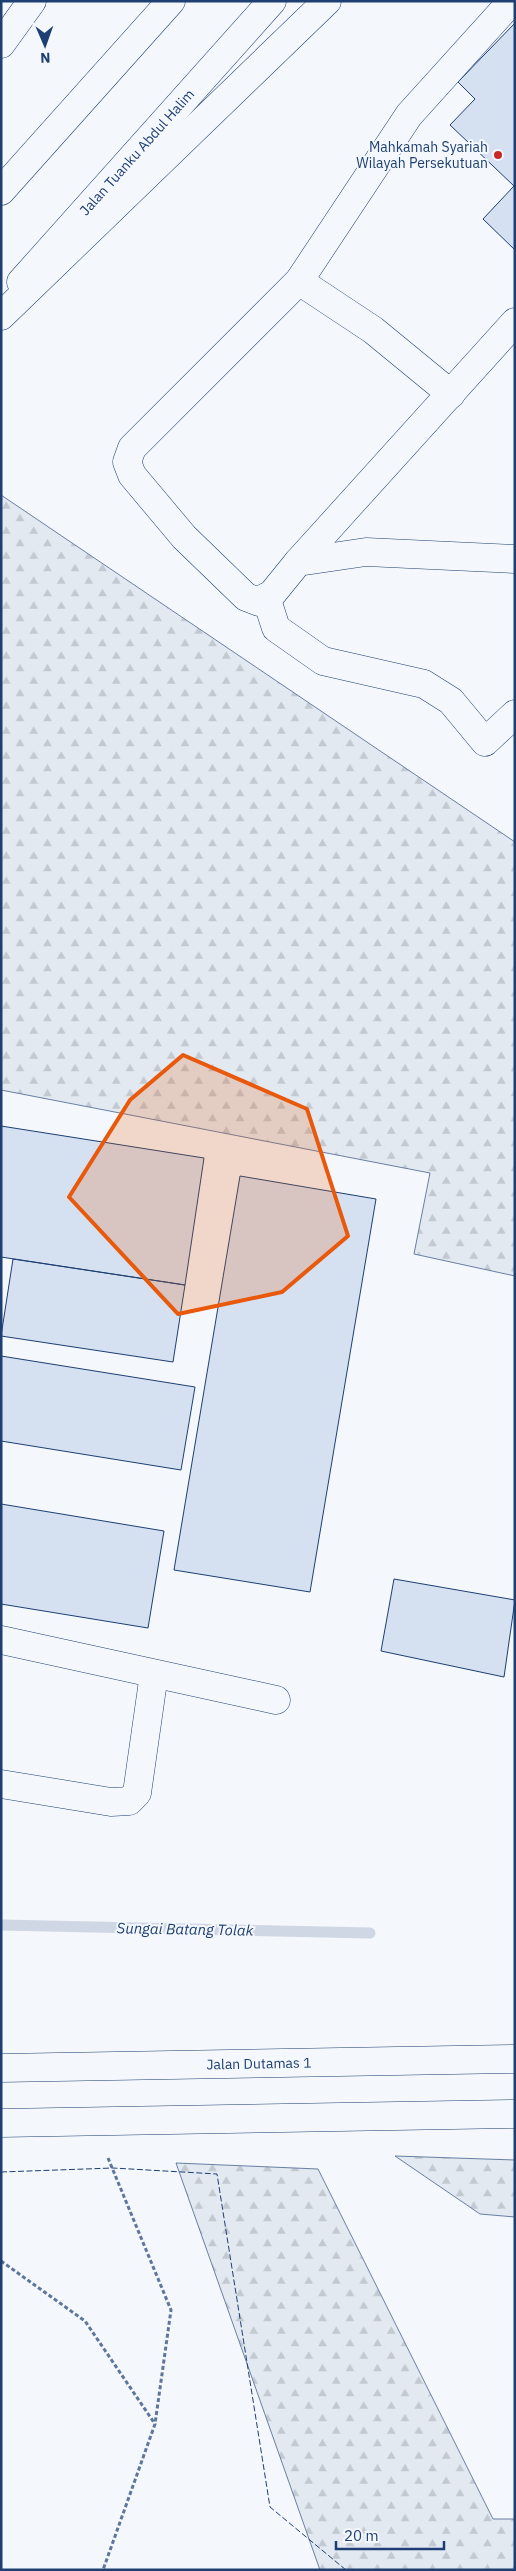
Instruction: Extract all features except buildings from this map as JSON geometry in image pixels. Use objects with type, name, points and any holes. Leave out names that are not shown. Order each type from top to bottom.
[{"type":"main road","points":[[1,44],[32,1]]},
{"type":"main road","points":[[1,191],[171,1]]},
{"type":"main road","name":"Jalan Tuanku Abdul Halim","points":[[1,305],[272,1]]},
{"type":"main road","points":[[1,316],[327,1]]},
{"type":"main road","points":[[512,1],[409,114],[299,281],[132,448],[126,462],[132,475],[198,550],[246,597],[259,602],[272,594],[298,562],[515,322]]},
{"type":"main road","points":[[299,281],[373,330],[451,394]]},
{"type":"main road","points":[[298,562],[366,552],[515,559]]},
{"type":"main road","points":[[266,597],[276,628],[323,660],[424,684],[451,701],[485,742],[515,714]]},
{"type":"main road","points":[[1,1640],[276,1700]]},
{"type":"main road","points":[[1,1784],[111,1802],[129,1801],[137,1793],[154,1674]]},
{"type":"main road","name":"Jalan Dutamas 1","points":[[1,2068],[515,2059]]},
{"type":"main road","points":[[1,2122],[515,2114]]},
{"type":"path","points":[[103,2570],[155,2424],[171,2310],[108,2158]]},
{"type":"path","points":[[1,2261],[86,2321],[155,2424]]},
{"type":"highlighted area","points":[[183,1055],[307,1109],[348,1236],[282,1292],[178,1314],[69,1197],[130,1100]]},
{"type":"green space","points":[[1,495],[515,842],[515,1276],[414,1254],[430,1173],[1,1090]]},
{"type":"green space","points":[[395,2156],[515,2160],[515,2217],[480,2214]]},
{"type":"green space","points":[[176,2163],[318,2169],[493,2519],[515,2519],[515,2570],[320,2570]]},
{"type":"waterway","name":"Sungai Batang Tolak","points":[[1,1925],[370,1933]]},
{"type":"fence","points":[[1,2172],[113,2168],[217,2174],[270,2507],[346,2570]]},
{"type":"place","name":"Mahkamah Syariah Wilayah Persekutuan","points":[[498,155]]}]
